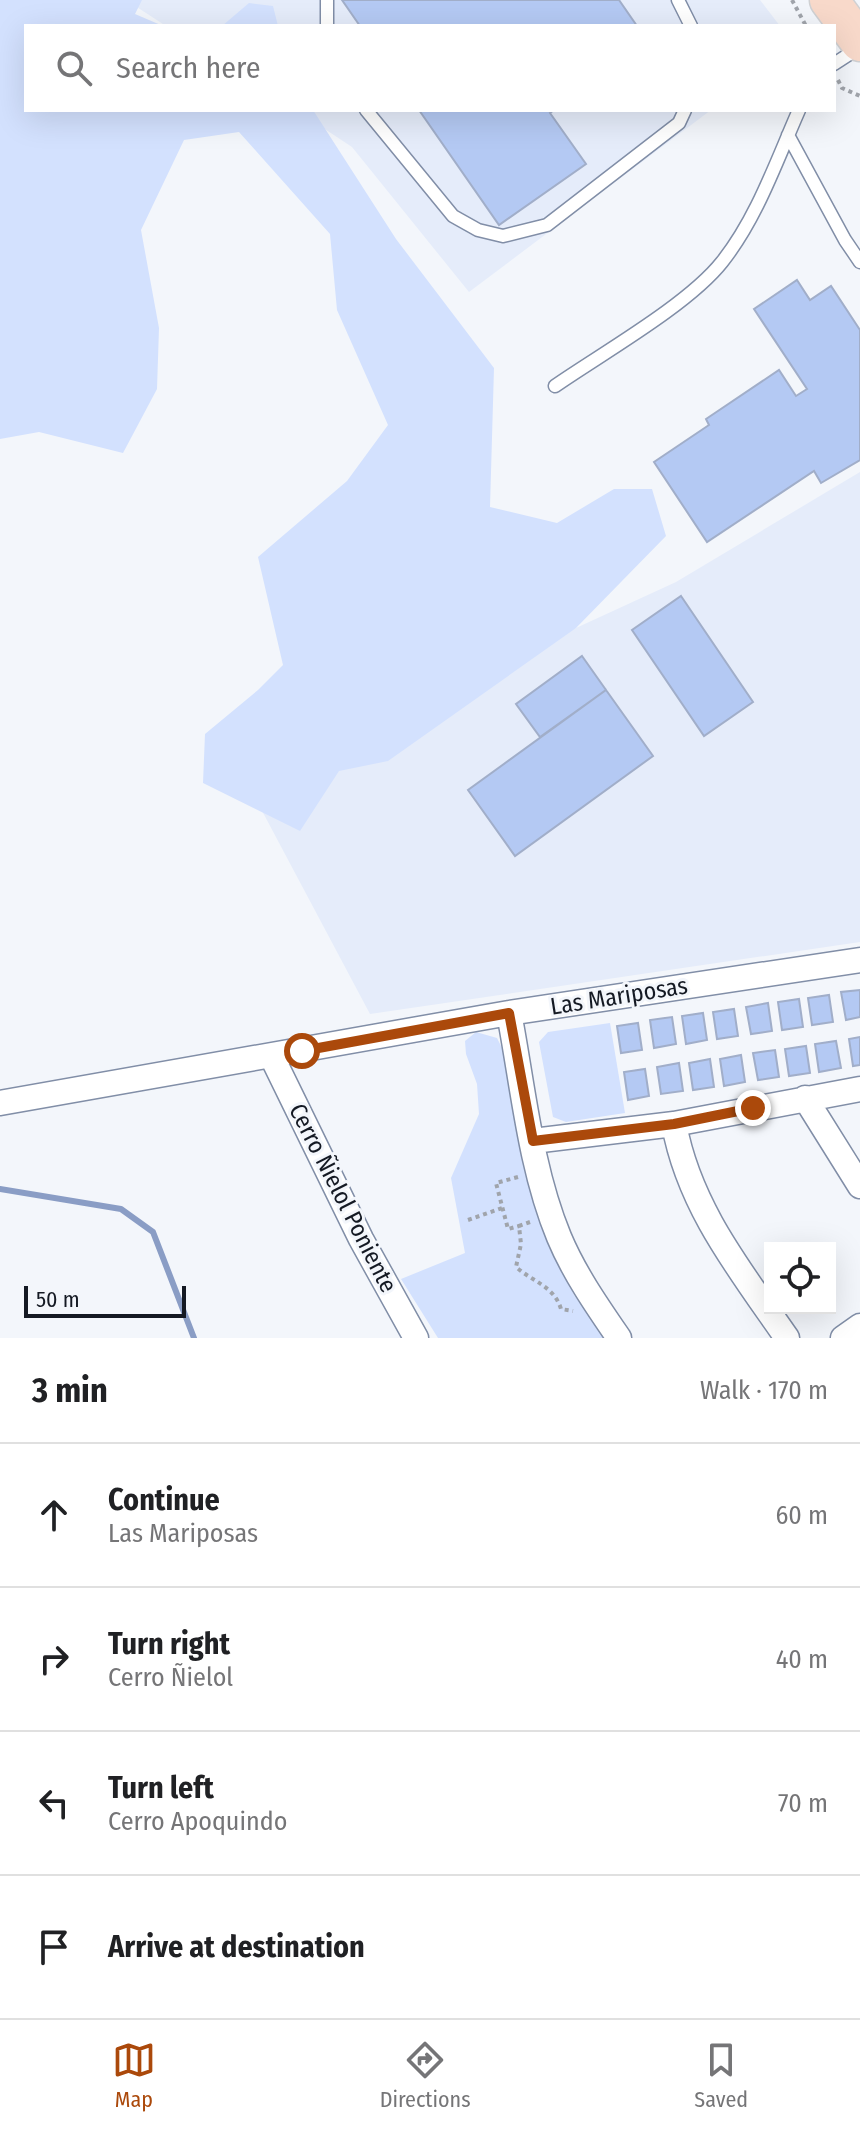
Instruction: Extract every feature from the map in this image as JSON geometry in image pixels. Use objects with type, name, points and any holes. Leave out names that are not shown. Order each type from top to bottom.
[{"type":"main road","points":[[829,0],[860,44]]},
{"type":"street","name":"Las Mariposas","points":[[0,1103],[509,1013],[860,960]]},
{"type":"street","points":[[509,1013],[533,1141],[558,1236],[577,1274],[619,1338]]},
{"type":"street","name":"Cerro Ñielol Poniente","points":[[272,1057],[361,1239],[416,1338]]},
{"type":"street","points":[[533,1141],[674,1124],[860,1089]]},
{"type":"street","points":[[805,1098],[860,1186]]},
{"type":"street","points":[[674,1124],[681,1164],[708,1223],[787,1338]]},
{"type":"street","points":[[843,1338],[860,1326]]},
{"type":"lane","points":[[327,0],[327,24]]},
{"type":"lane","points":[[678,0],[690,24]]},
{"type":"lane","points":[[836,62],[860,44]]},
{"type":"lane","points":[[368,112],[453,216],[478,230],[503,236],[547,225],[679,123],[684,112]]},
{"type":"lane","points":[[555,386],[668,308],[720,265],[748,225],[798,112]]},
{"type":"lane","points":[[788,135],[860,262]]},
{"type":"path","points":[[792,0],[805,24]]},
{"type":"path","points":[[836,78],[842,88],[860,96]]},
{"type":"path","points":[[520,1176],[496,1183],[502,1208],[508,1229],[533,1222]]},
{"type":"path","points":[[468,1220],[502,1208]]},
{"type":"path","points":[[519,1226],[521,1244],[516,1267],[552,1291],[561,1309],[568,1313],[576,1310]]},
{"type":"shaded area","points":[[0,0],[142,0],[135,14],[158,24],[24,24],[24,112],[314,112],[396,239],[494,368],[490,507],[557,523],[614,489],[652,489],[666,536],[576,628],[388,761],[339,771],[300,831],[203,783],[205,734],[283,665],[258,557],[347,481],[388,425],[337,310],[330,234],[239,132],[184,140],[141,230],[159,328],[157,389],[123,453],[39,432],[0,439]]},
{"type":"shaded area","points":[[126,0],[760,0],[778,24],[163,24]]},
{"type":"shaded area","points":[[249,3],[273,6],[278,24],[224,24]]},
{"type":"shaded area","points":[[299,112],[708,112],[469,292],[352,147]]},
{"type":"shaded area","points":[[860,472],[860,942],[370,1014],[236,762],[576,628],[676,582]]},
{"type":"shaded area","points":[[610,1023],[625,1113],[566,1122],[553,1117],[539,1042],[548,1032]]},
{"type":"shaded area","points":[[476,1032],[497,1038],[504,1052],[555,1253],[574,1295],[605,1338],[438,1338],[401,1279],[465,1253],[451,1178],[479,1114],[477,1084],[466,1054],[465,1041]]},
{"type":"building","points":[[342,0],[619,0],[636,24],[359,24]]},
{"type":"building","points":[[420,112],[551,112],[586,164],[499,225]]},
{"type":"building","points":[[797,280],[810,300],[831,286],[860,330],[860,460],[821,483],[814,471],[707,542],[654,462],[709,425],[706,419],[779,370],[796,396],[807,389],[754,309]]},
{"type":"building","points":[[681,596],[753,702],[704,736],[632,630]]},
{"type":"building","points":[[582,656],[606,690],[540,737],[516,704]]},
{"type":"building","points":[[606,690],[653,756],[515,856],[468,790]]},
{"type":"building","points":[[860,990],[860,1017],[846,1020],[841,992]]},
{"type":"building","points":[[829,995],[833,1022],[812,1025],[808,998]]},
{"type":"building","points":[[799,999],[803,1027],[782,1030],[778,1002]]},
{"type":"building","points":[[768,1003],[772,1031],[751,1034],[746,1007]]},
{"type":"building","points":[[734,1009],[738,1036],[717,1039],[713,1012]]},
{"type":"building","points":[[703,1013],[707,1040],[686,1044],[682,1016]]},
{"type":"building","points":[[672,1017],[676,1044],[654,1048],[650,1020]]},
{"type":"building","points":[[638,1023],[642,1050],[621,1053],[617,1026]]},
{"type":"building","points":[[860,1037],[860,1065],[853,1066],[849,1039]]},
{"type":"building","points":[[836,1041],[841,1068],[819,1072],[815,1044]]},
{"type":"building","points":[[806,1046],[810,1073],[789,1076],[785,1049]]},
{"type":"building","points":[[775,1050],[779,1077],[758,1080],[753,1053]]},
{"type":"building","points":[[741,1055],[745,1082],[724,1086],[720,1059]]},
{"type":"building","points":[[710,1059],[714,1087],[693,1090],[689,1063]]},
{"type":"building","points":[[679,1063],[683,1091],[661,1094],[657,1067]]},
{"type":"building","points":[[645,1069],[649,1096],[628,1100],[624,1072]]},
{"type":"waterway","points":[[0,1189],[121,1209],[153,1232],[194,1338]]},
{"type":"route","points":[[302,1051],[509,1013],[533,1141],[674,1124],[753,1108]]}]
